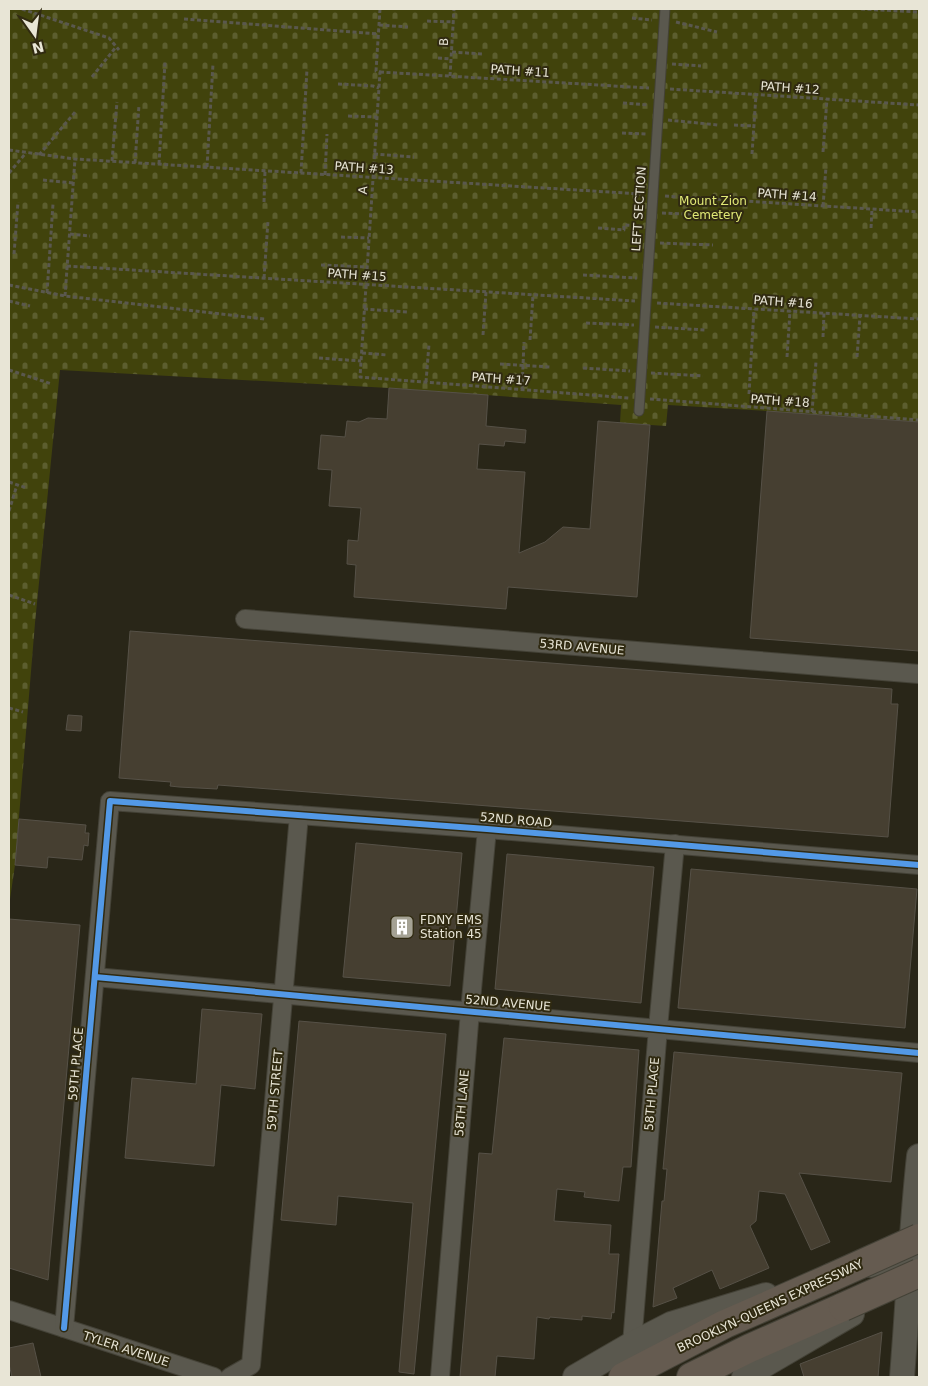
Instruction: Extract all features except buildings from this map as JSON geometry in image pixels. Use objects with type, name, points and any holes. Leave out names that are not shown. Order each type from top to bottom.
[{"type":"highway","name":"BROOKLYN-QUEENS EXPRESSWAY","points":[[623,1377],[725,1324],[830,1278],[917,1258]]},
{"type":"highway","points":[[691,1377],[750,1348],[843,1307],[917,1258]]},
{"type":"main road","points":[[902,1377],[917,1258],[912,1219],[919,1156]]},
{"type":"main road","points":[[576,1377],[656,1330],[688,1318],[877,1262],[917,1258]]},
{"type":"main road","points":[[744,1377],[880,1298],[917,1258]]},
{"type":"street","name":"53RD AVENUE","points":[[246,620],[919,674]]},
{"type":"street","name":"52ND ROAD","points":[[110,801],[487,829],[919,865]]},
{"type":"street","name":"59TH PLACE","points":[[64,1328],[110,801]]},
{"type":"street","name":"59TH STREET","points":[[230,1377],[251,1364],[300,815]]},
{"type":"street","name":"58TH LANE","points":[[440,1377],[487,829]]},
{"type":"street","name":"58TH PLACE","points":[[632,1344],[675,844]]},
{"type":"street","name":"52ND AVENUE","points":[[95,977],[919,1053]]},
{"type":"street","name":"TYLER AVENUE","points":[[9,1310],[64,1328],[177,1371],[214,1377]]},
{"type":"lane","name":"LEFT SECTION","points":[[639,410],[665,9]]},
{"type":"path","points":[[22,9],[110,38],[117,49],[92,77]]},
{"type":"path","points":[[861,9],[919,12]]},
{"type":"path","points":[[184,19],[378,34]]},
{"type":"path","points":[[427,21],[454,22]]},
{"type":"path","points":[[379,25],[408,27]]},
{"type":"path","points":[[452,52],[482,54]]},
{"type":"path","points":[[438,58],[451,59]]},
{"type":"path","points":[[159,164],[166,62]]},
{"type":"path","points":[[661,63],[701,66]]},
{"type":"path","points":[[207,167],[212,64]]},
{"type":"path","points":[[300,173],[307,69]]},
{"type":"path","points":[[338,84],[379,88]]},
{"type":"path","points":[[752,154],[756,95]]},
{"type":"path","points":[[824,152],[827,99]]},
{"type":"path","points":[[112,162],[117,102]]},
{"type":"path","points":[[623,103],[659,106]]},
{"type":"path","points":[[135,163],[139,105]]},
{"type":"path","points":[[39,155],[76,111]]},
{"type":"path","points":[[348,116],[377,117]]},
{"type":"path","points":[[658,120],[718,125]]},
{"type":"path","points":[[734,125],[754,126]]},
{"type":"path","points":[[622,133],[657,135]]},
{"type":"path","points":[[325,175],[327,134]]},
{"type":"path","points":[[9,173],[26,153]]},
{"type":"path","points":[[374,154],[414,157]]},
{"type":"path","points":[[65,296],[75,159]]},
{"type":"path","points":[[824,206],[826,167]]},
{"type":"path","points":[[264,202],[265,171]]},
{"type":"path","points":[[44,180],[73,183]]},
{"type":"path","points":[[14,254],[18,202]]},
{"type":"path","points":[[47,292],[53,204]]},
{"type":"path","points":[[872,209],[872,228]]},
{"type":"path","points":[[652,212],[709,216]]},
{"type":"path","points":[[264,278],[268,221]]},
{"type":"path","points":[[598,228],[624,230],[624,224],[651,226]]},
{"type":"path","points":[[70,234],[90,236]]},
{"type":"path","points":[[342,237],[369,238]]},
{"type":"path","points":[[650,242],[713,245]]},
{"type":"path","points":[[321,265],[367,268]]},
{"type":"path","points":[[583,275],[647,278]]},
{"type":"path","points":[[9,285],[65,296],[264,319]]},
{"type":"path","points":[[483,335],[486,292]]},
{"type":"path","points":[[530,340],[533,295]]},
{"type":"path","points":[[9,301],[30,306]]},
{"type":"path","points":[[364,309],[407,312]]},
{"type":"path","points":[[748,394],[754,309]]},
{"type":"path","points":[[787,357],[790,311]]},
{"type":"path","points":[[823,337],[824,313]]},
{"type":"path","points":[[857,356],[860,316]]},
{"type":"path","points":[[522,389],[524,342]]},
{"type":"path","points":[[426,382],[429,344]]},
{"type":"path","points":[[362,352],[387,354]]},
{"type":"path","points":[[319,358],[361,361]]},
{"type":"path","points":[[812,412],[816,362]]},
{"type":"path","points":[[500,364],[550,367]]},
{"type":"path","points":[[9,370],[52,384]]},
{"type":"path","points":[[9,482],[27,488]]},
{"type":"path","points":[[9,511],[17,485]]},
{"type":"path","points":[[9,595],[35,604]]},
{"type":"path","points":[[9,708],[23,712]]},
{"type":"green space","name":"Mount Zion Cemetery","points":[[9,9],[919,9],[919,422],[668,405],[666,426],[620,423],[621,405],[389,388],[60,370],[35,623],[15,865],[9,906]]},
{"type":"cycle path","points":[[64,1328],[110,801],[487,829],[919,865]]},
{"type":"cycle path","points":[[95,977],[919,1053]]},
{"type":"place","name":"FDNY EMS Station 45","points":[[402,927]]}]
